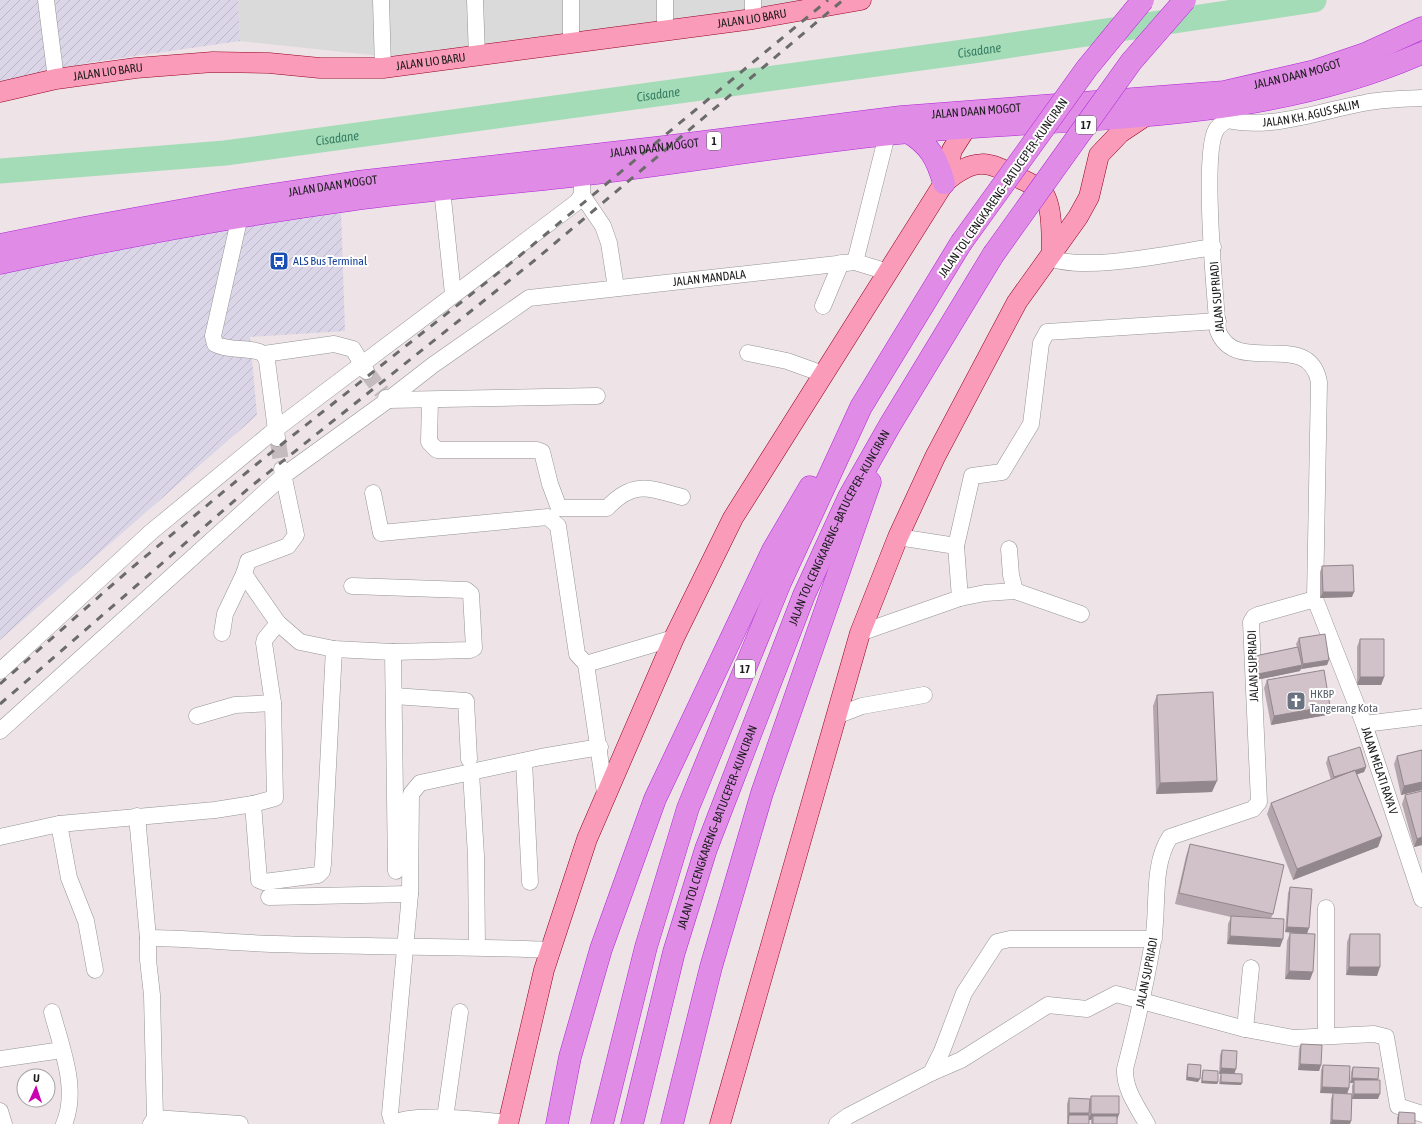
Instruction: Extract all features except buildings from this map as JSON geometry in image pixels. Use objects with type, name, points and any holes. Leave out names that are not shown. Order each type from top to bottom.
[{"type":"highway","name":"JALAN TOL CENGKARENG–BATUCEPER–KUNCIRAN","points":[[602,1124],[646,947],[688,808],[780,582],[861,407],[961,243],[1087,68],[1143,0]]},
{"type":"highway","name":"JALAN TOL CENGKARENG–BATUCEPER–KUNCIRAN","points":[[632,1124],[674,952],[720,811],[818,563],[849,497],[890,425],[993,255],[1131,62],[1185,0]]},
{"type":"highway","name":"JALAN DAAN MOGOT","points":[[0,245],[239,200],[357,182],[664,147],[901,117],[1226,106],[1315,71],[1365,54],[1422,28]]},
{"type":"highway","name":"JALAN DAAN MOGOT","points":[[0,263],[86,244],[240,216],[351,200],[442,189],[582,185],[908,132],[1147,115],[1226,106],[1338,83],[1422,53]]},
{"type":"highway","points":[[908,132],[921,140],[938,163],[944,183]]},
{"type":"highway","points":[[557,1124],[570,1057],[601,949],[655,799],[774,550],[831,452],[861,407]]},
{"type":"highway","points":[[672,1124],[711,967],[762,793],[890,425]]},
{"type":"main road","name":"JALAN LIO BARU","points":[[0,92],[56,79],[136,68],[213,62],[269,63],[320,68],[383,68],[477,57],[665,31],[753,10],[861,0]]},
{"type":"main road","points":[[720,1124],[860,634],[898,537],[935,457],[1017,302],[1053,257],[1089,197],[1099,155],[1120,133],[1147,115]]},
{"type":"main road","points":[[944,183],[952,150],[966,128]]},
{"type":"main road","points":[[509,1124],[550,950],[587,839],[606,793],[674,638],[733,518],[823,374],[944,183],[956,173],[972,165],[986,164],[998,166],[1036,187],[1043,193],[1050,211],[1053,257]]},
{"type":"street","points":[[46,0],[56,79]]},
{"type":"street","points":[[381,0],[383,68]]},
{"type":"street","points":[[475,0],[477,57]]},
{"type":"street","points":[[571,0],[571,43]]},
{"type":"street","points":[[665,0],[665,31]]},
{"type":"street","name":"JALAN KH. AGUS SALIM","points":[[1226,106],[1244,123],[1273,122],[1365,103],[1422,98]]},
{"type":"street","name":"JALAN SUPRIADI","points":[[1147,1124],[1127,1087],[1125,1069],[1143,1000],[1154,939],[1161,856],[1170,837],[1254,809],[1259,802],[1251,622],[1254,617],[1258,615],[1315,600],[1319,382],[1317,372],[1312,364],[1302,357],[1289,354],[1240,352],[1229,348],[1222,340],[1218,321],[1210,179],[1213,138],[1226,106]]},
{"type":"street","points":[[823,306],[848,263],[886,135]]},
{"type":"street","points":[[582,185],[603,226],[609,243],[616,288]]},
{"type":"street","points":[[0,671],[151,532],[277,436],[453,294],[577,202],[582,185]]},
{"type":"street","points":[[442,189],[453,294]]},
{"type":"street","points":[[240,216],[213,336],[215,344],[222,348],[259,351],[264,354],[267,361],[277,436]]},
{"type":"street","points":[[1053,257],[1076,264],[1110,261],[1213,247]]},
{"type":"street","name":"JALAN MANDALA","points":[[385,396],[433,365],[529,298],[848,263],[888,272]]},
{"type":"street","points":[[960,598],[956,546],[972,476],[1002,472],[1031,424],[1042,343],[1047,332],[1218,321]]},
{"type":"street","points":[[264,354],[334,344],[353,349],[364,367]]},
{"type":"street","points":[[748,353],[787,361],[823,374]]},
{"type":"street","points":[[0,731],[282,473],[385,396],[430,400],[597,396]]},
{"type":"street","points":[[430,400],[429,442],[432,447],[437,450],[537,450],[542,452],[550,484],[560,508],[607,508],[618,496],[635,489],[650,488],[682,497]]},
{"type":"street","points":[[222,633],[225,614],[244,574],[248,561],[288,546],[296,535],[282,473]]},
{"type":"street","points":[[373,493],[381,533],[548,517],[554,520],[558,526],[577,654],[586,664],[606,793]]},
{"type":"street","points":[[898,537],[956,546]]},
{"type":"street","points":[[1009,549],[1011,575],[1015,591]]},
{"type":"street","points":[[244,574],[278,623],[300,642],[334,649],[393,652],[470,650],[474,648],[471,594],[466,590],[352,586]]},
{"type":"street","points":[[860,634],[960,598],[985,593],[1015,591],[1081,614]]},
{"type":"street","name":"JALAN MELATI RAYA V","points":[[1315,600],[1364,724],[1422,899]]},
{"type":"street","points":[[0,837],[60,824],[216,810],[253,804],[275,798],[273,703],[264,643],[265,639],[278,623]]},
{"type":"street","points":[[586,664],[674,638]]},
{"type":"street","points":[[253,804],[259,880],[264,882],[318,875],[322,871],[323,864],[334,649]]},
{"type":"street","points":[[393,652],[396,872]]},
{"type":"street","points":[[836,716],[862,706],[924,695]]},
{"type":"street","points":[[394,696],[466,700],[476,856],[477,947]]},
{"type":"street","points":[[197,716],[235,705],[273,703]]},
{"type":"street","points":[[1364,724],[1422,717]]},
{"type":"street","points":[[509,1124],[445,1118],[405,1118],[398,1120],[393,1124],[390,1114],[410,894],[411,794],[420,783],[470,766],[524,761],[600,747]]},
{"type":"street","points":[[524,761],[530,882]]},
{"type":"street","points":[[137,816],[152,995],[153,1121],[240,1124]]},
{"type":"street","points":[[60,824],[69,878],[86,921],[95,970]]},
{"type":"street","points":[[269,896],[410,894]]},
{"type":"street","points":[[1326,908],[1326,1036]]},
{"type":"street","points":[[148,938],[273,944],[477,947],[550,950]]},
{"type":"street","points":[[931,1073],[942,1051],[964,993],[997,942],[1010,939],[1154,939]]},
{"type":"street","points":[[1245,1029],[1251,968]]},
{"type":"street","points":[[837,1124],[848,1116],[931,1073],[961,1060],[1048,1005],[1087,1009],[1116,994],[1143,1000],[1245,1029],[1294,1038],[1374,1034],[1386,1037],[1398,1106],[1422,1114]]},
{"type":"street","points":[[52,1012],[68,1074],[70,1098],[69,1110],[64,1124]]},
{"type":"street","points":[[445,1118],[460,1012]]},
{"type":"street","points":[[0,1059],[62,1050]]},
{"type":"street","points":[[0,1111],[4,1124]]},
{"type":"shaded area","points":[[0,0],[238,0],[240,41],[87,63],[0,91]]},
{"type":"shaded area","points":[[238,0],[818,0],[409,59],[240,41]]},
{"type":"shaded area","points":[[341,210],[345,331],[250,337],[257,415],[0,640],[0,268]]},
{"type":"waterway","name":"Cisadane","points":[[0,171],[225,153],[979,50],[1314,0]]},
{"type":"tunnel","points":[[366,371],[382,392]]},
{"type":"tunnel","points":[[278,442],[282,469]]},
{"type":"railway","points":[[0,684],[128,571],[258,463],[517,258],[828,0]]},
{"type":"railway","points":[[0,704],[249,488],[535,260],[843,0]]},
{"type":"place","name":"ALS Bus Terminal","points":[[279,261]]},
{"type":"place","name":"HKBP Tangerang Kota","points":[[1296,701]]}]
